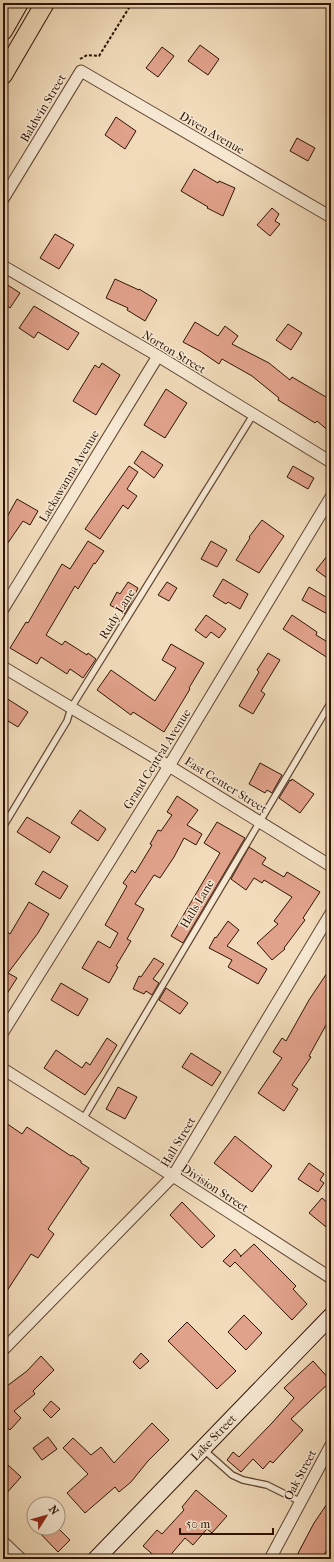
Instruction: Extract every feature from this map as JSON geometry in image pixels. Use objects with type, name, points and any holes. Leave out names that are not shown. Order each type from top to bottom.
[{"type":"main road","points":[[3,31],[19,3]]},
{"type":"main road","points":[[3,75],[45,3]]},
{"type":"main road","name":"Lake Street","points":[[96,1559],[331,1316]]},
{"type":"street","name":"Baldwin Street","points":[[3,199],[80,71]]},
{"type":"street","name":"Diven Avenue","points":[[80,71],[331,217]]},
{"type":"street","name":"Norton Street","points":[[3,266],[158,356],[331,462]]},
{"type":"street","name":"Lackawanna Avenue","points":[[3,609],[158,356]]},
{"type":"street","name":"Grand Central Avenue","points":[[3,1032],[169,766],[331,497]]},
{"type":"street","name":"East Center Street","points":[[3,667],[169,766],[331,866]]},
{"type":"street","name":"Hall Street","points":[[3,1350],[173,1176],[331,913]]},
{"type":"street","name":"Division Street","points":[[3,1069],[331,1278]]},
{"type":"street","name":"Oak Street","points":[[270,1559],[331,1445]]},
{"type":"street","points":[[3,1542],[21,1559]]},
{"type":"lane","name":"Rudy Lane","points":[[3,827],[67,721],[71,708],[253,415]]},
{"type":"lane","name":"Halls Lane","points":[[83,1119],[331,702]]},
{"type":"lane","points":[[203,1448],[232,1475],[248,1482],[267,1485],[301,1502]]},
{"type":"building","points":[[200,45],[219,59],[208,75],[188,61]]},
{"type":"building","points":[[162,47],[174,56],[158,77],[146,68]]},
{"type":"building","points":[[116,117],[136,131],[125,149],[105,135]]},
{"type":"building","points":[[297,138],[315,148],[308,161],[290,151]]},
{"type":"building","points":[[194,169],[218,183],[219,181],[235,188],[223,216],[207,208],[208,207],[181,191]]},
{"type":"building","points":[[272,208],[279,214],[275,221],[280,224],[270,236],[257,225]]},
{"type":"building","points":[[55,234],[74,245],[59,269],[40,258]]},
{"type":"building","points":[[115,279],[139,289],[157,300],[145,321],[127,310],[128,308],[106,298]]},
{"type":"building","points":[[3,282],[20,293],[10,308],[3,303]]},
{"type":"building","points":[[34,306],[79,333],[68,350],[38,332],[34,338],[19,328]]},
{"type":"building","points":[[195,322],[218,336],[225,326],[238,336],[232,344],[269,363],[290,380],[292,377],[331,400],[331,433],[317,421],[315,423],[278,400],[279,398],[252,376],[222,359],[219,364],[183,342]]},
{"type":"building","points":[[288,324],[302,333],[291,350],[276,340]]},
{"type":"building","points":[[102,363],[120,375],[96,415],[73,401],[95,365],[99,368]]},
{"type":"building","points":[[166,389],[187,403],[165,438],[144,425]]},
{"type":"building","points":[[142,451],[163,465],[154,478],[134,463]]},
{"type":"building","points":[[129,466],[138,472],[127,489],[137,496],[128,509],[123,505],[100,539],[85,529]]},
{"type":"building","points":[[293,466],[314,478],[308,489],[287,477]]},
{"type":"building","points":[[17,499],[38,511],[30,525],[23,521],[3,550],[3,524]]},
{"type":"building","points":[[262,520],[284,536],[259,573],[236,560],[250,538],[249,537]]},
{"type":"building","points":[[88,541],[104,551],[95,564],[94,563],[78,589],[75,586],[46,635],[62,645],[65,641],[96,659],[83,678],[70,669],[67,674],[41,657],[37,664],[10,648],[26,622],[28,623],[62,564],[70,569]]},
{"type":"building","points":[[211,541],[227,550],[217,567],[201,559]]},
{"type":"building","points":[[331,551],[331,581],[316,570]]},
{"type":"building","points":[[223,579],[248,594],[240,609],[228,602],[226,604],[213,596]]},
{"type":"building","points":[[128,582],[138,588],[125,614],[110,605],[117,592],[120,594]]},
{"type":"building","points":[[167,582],[177,588],[169,601],[158,595]]},
{"type":"building","points":[[309,587],[331,600],[331,616],[302,600]]},
{"type":"building","points":[[206,615],[226,629],[219,638],[211,632],[206,638],[195,630]]},
{"type":"building","points":[[292,615],[317,632],[316,635],[331,644],[331,660],[283,629]]},
{"type":"building","points":[[171,644],[204,663],[164,732],[133,712],[131,715],[97,690],[111,670],[155,701],[176,668],[162,660]]},
{"type":"building","points":[[268,653],[280,660],[261,691],[265,694],[253,714],[239,706],[259,672],[257,670]]},
{"type":"building","points":[[3,696],[28,712],[18,727],[3,718]]},
{"type":"building","points":[[260,763],[282,775],[272,793],[267,790],[265,793],[249,784]]},
{"type":"building","points":[[292,779],[314,794],[300,813],[279,798]]},
{"type":"building","points":[[177,796],[198,810],[187,825],[202,834],[196,845],[184,838],[174,857],[160,878],[154,875],[135,904],[144,909],[127,939],[131,941],[116,966],[118,967],[109,983],[82,968],[98,941],[110,948],[118,933],[105,925],[127,886],[123,883],[132,870],[135,873],[152,845],[150,844],[158,830],[161,831],[172,815],[167,812]]},
{"type":"building","points":[[80,810],[106,829],[98,841],[71,823]]},
{"type":"building","points":[[27,817],[60,837],[50,853],[17,832]]},
{"type":"building","points":[[217,822],[245,838],[183,943],[171,936],[220,853],[204,843]]},
{"type":"building","points":[[249,847],[266,858],[262,864],[284,877],[287,872],[320,892],[303,918],[305,920],[284,948],[285,949],[272,960],[257,943],[278,924],[274,921],[292,897],[264,880],[262,883],[254,878],[246,890],[231,879]]},
{"type":"building","points":[[43,871],[68,886],[60,899],[35,884]]},
{"type":"building","points":[[29,902],[49,914],[38,933],[8,973],[17,978],[3,1000],[3,929],[10,934]]},
{"type":"building","points":[[228,921],[239,930],[227,946],[267,969],[258,984],[228,967],[232,960],[209,948],[215,937],[216,938]]},
{"type":"building","points":[[154,958],[164,964],[153,979],[159,983],[152,995],[146,991],[144,994],[133,989],[139,976],[141,977]]},
{"type":"building","points":[[331,967],[331,1016],[309,1056],[311,1057],[292,1085],[298,1089],[284,1111],[258,1093],[282,1058],[273,1052],[282,1038],[286,1041],[309,1000]]},
{"type":"building","points":[[61,983],[88,999],[78,1016],[51,1000]]},
{"type":"building","points":[[166,988],[188,1003],[180,1014],[159,1000]]},
{"type":"building","points":[[107,1038],[117,1045],[85,1095],[44,1068],[56,1050],[82,1068],[86,1062],[90,1065]]},
{"type":"building","points":[[191,1053],[221,1072],[212,1086],[182,1067]]},
{"type":"building","points":[[118,1087],[137,1097],[125,1119],[106,1109]]},
{"type":"building","points":[[3,1121],[22,1134],[27,1127],[71,1156],[72,1155],[89,1168],[48,1229],[54,1234],[38,1258],[31,1254],[3,1297]]},
{"type":"building","points":[[235,1136],[272,1166],[252,1192],[214,1163]]},
{"type":"building","points":[[309,1163],[324,1174],[320,1180],[324,1183],[318,1192],[298,1179]]},
{"type":"building","points":[[322,1198],[331,1206],[331,1231],[309,1213]]},
{"type":"building","points":[[182,1202],[215,1236],[202,1248],[170,1215]]},
{"type":"building","points":[[254,1244],[296,1286],[293,1289],[307,1304],[292,1320],[235,1262],[230,1267],[223,1261],[235,1249],[241,1256],[240,1257]]},
{"type":"building","points":[[244,1315],[262,1333],[246,1350],[228,1332]]},
{"type":"building","points":[[187,1322],[236,1371],[217,1389],[168,1341]]},
{"type":"building","points":[[141,1353],[149,1361],[140,1369],[133,1362]]},
{"type":"building","points":[[41,1356],[54,1370],[33,1391],[35,1394],[14,1411],[21,1418],[10,1430],[3,1424],[3,1389],[27,1371]]},
{"type":"building","points":[[313,1361],[331,1381],[291,1419],[303,1430],[273,1463],[270,1461],[263,1469],[253,1459],[241,1472],[227,1460],[233,1452],[239,1457],[294,1398],[284,1388]]},
{"type":"building","points":[[51,1401],[60,1409],[51,1418],[43,1410]]},
{"type":"building","points":[[152,1423],[169,1440],[148,1461],[131,1482],[119,1492],[115,1487],[85,1513],[67,1493],[88,1474],[63,1448],[73,1438],[91,1455],[101,1447],[114,1463]]},
{"type":"building","points":[[48,1437],[57,1449],[42,1460],[33,1448]]},
{"type":"building","points":[[8,1465],[21,1477],[3,1497],[3,1471]]},
{"type":"building","points":[[196,1490],[227,1516],[212,1533],[207,1529],[193,1545],[185,1538],[167,1559],[158,1559],[143,1546],[157,1530],[162,1534],[184,1510],[182,1507]]},
{"type":"building","points":[[331,1498],[331,1542],[322,1559],[295,1559],[314,1523]]},
{"type":"building","points":[[43,1536],[66,1536],[70,1540],[58,1552]]}]
